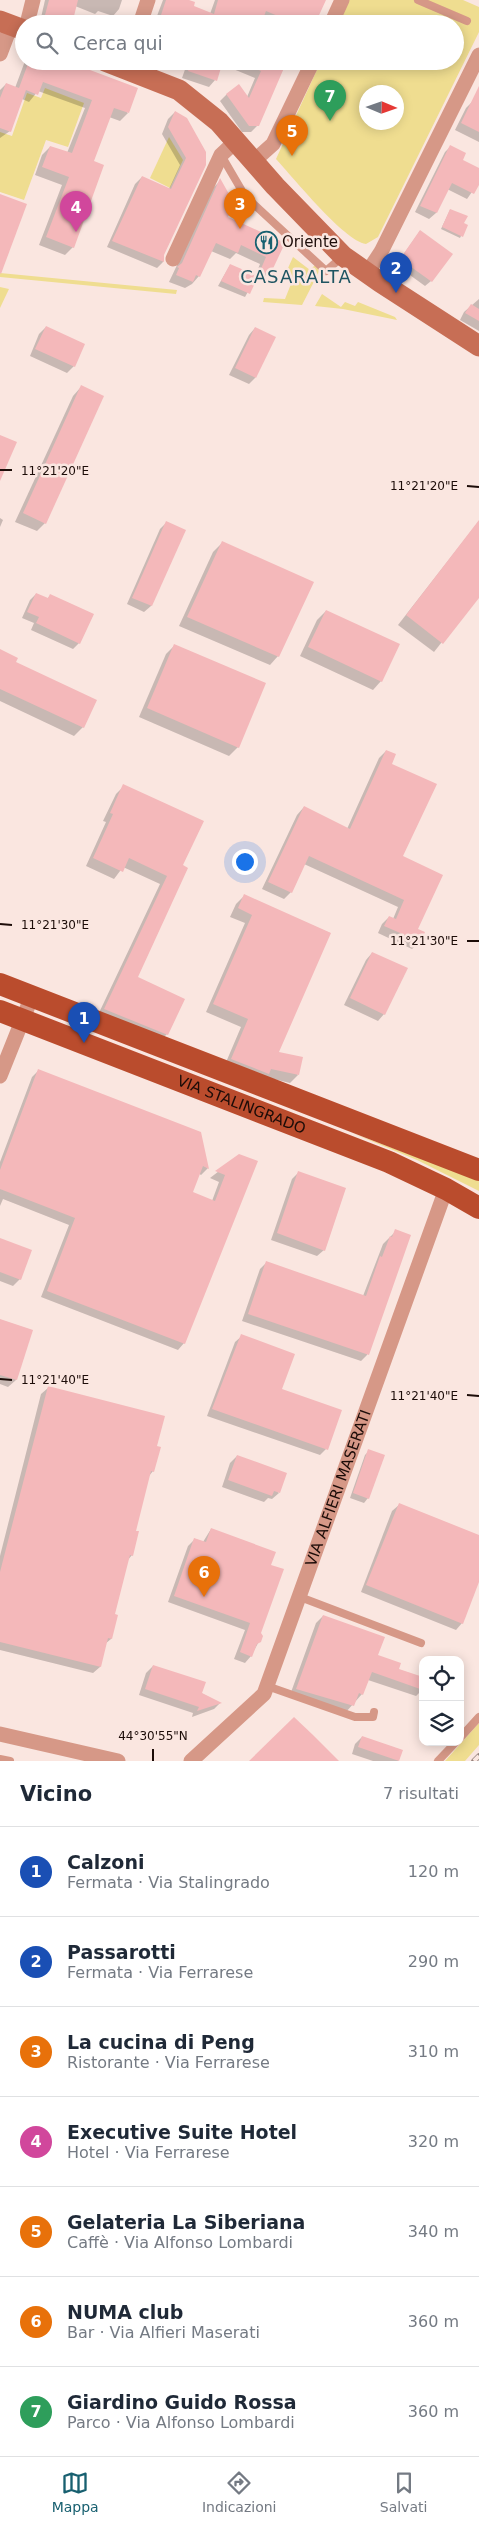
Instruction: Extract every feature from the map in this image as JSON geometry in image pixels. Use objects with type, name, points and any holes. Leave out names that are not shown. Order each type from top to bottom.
[{"type":"main road","points":[[133,70],[179,90],[219,122],[229,148],[254,161],[343,256],[367,274],[479,346]]},
{"type":"main road","name":"VIA STALINGRADO","points":[[0,984],[479,1170]]},
{"type":"main road","name":"VIA STALINGRADO","points":[[0,1011],[344,1144],[446,1189],[479,1208]]},
{"type":"street","points":[[23,15],[33,0]]},
{"type":"street","points":[[143,15],[148,0]]},
{"type":"street","points":[[335,15],[342,0]]},
{"type":"street","points":[[0,54],[15,27]]},
{"type":"street","points":[[367,274],[381,252],[479,55]]},
{"type":"street","points":[[254,161],[273,144],[309,70]]},
{"type":"street","points":[[173,258],[229,148]]},
{"type":"street","points":[[0,1076],[32,996]]},
{"type":"street","name":"VIA ALFIERI MASERATI","points":[[191,1761],[264,1694],[446,1189]]},
{"type":"street","points":[[0,1734],[118,1761]]},
{"type":"lane","points":[[418,0],[453,15]]},
{"type":"lane","points":[[229,148],[246,196],[326,271],[343,256]]},
{"type":"lane","points":[[300,1597],[421,1643]]},
{"type":"lane","points":[[267,1686],[355,1717],[373,1717],[374,1712]]},
{"type":"lane","points":[[464,1734],[479,1718]]},
{"type":"lane","points":[[438,1761],[452,1746]]},
{"type":"lane","points":[[0,1759],[10,1761]]},
{"type":"shaded area","points":[[349,0],[463,0],[479,7],[479,32],[464,62],[464,15],[342,15]]},
{"type":"shaded area","points":[[317,70],[460,70],[378,237],[366,244],[356,240],[332,220],[276,159]]},
{"type":"shaded area","points":[[45,88],[84,103],[68,147],[46,140],[24,200],[0,192],[0,132],[12,136],[27,93],[41,98]]},
{"type":"shaded area","points":[[169,137],[183,160],[170,188],[150,178]]},
{"type":"shaded area","points":[[293,257],[310,270],[316,264],[321,268],[302,305],[263,302],[264,298],[285,299],[291,284],[284,277]]},
{"type":"shaded area","points":[[0,273],[177,290],[176,294],[0,277]]},
{"type":"shaded area","points":[[0,287],[9,289],[0,308]]},
{"type":"shaded area","points":[[322,294],[341,307],[345,302],[355,306],[358,302],[395,317],[397,320],[343,309],[315,306]]},
{"type":"shaded area","points":[[352,1133],[479,1180],[479,1191],[417,1160]]},
{"type":"shaded area","points":[[479,1723],[479,1745],[465,1761],[445,1761],[458,1746],[464,1746],[464,1740]]},
{"type":"building","points":[[49,0],[78,0],[74,15],[45,15]]},
{"type":"building","points":[[166,0],[189,0],[195,2],[194,6],[214,14],[218,0],[326,0],[319,15],[276,15],[266,11],[264,15],[161,15]]},
{"type":"building","points":[[26,70],[90,70],[138,88],[129,113],[114,108],[94,161],[104,165],[74,248],[46,237],[69,177],[42,167],[50,146],[72,153],[92,100],[43,82],[38,95],[26,90],[11,132],[0,128],[0,98],[6,83],[19,88]]},
{"type":"building","points":[[188,70],[220,70],[217,81]]},
{"type":"building","points":[[259,70],[283,70],[259,126],[249,126],[226,94],[239,84],[249,98],[261,71]]},
{"type":"building","points":[[479,86],[479,132],[461,123]]},
{"type":"building","points":[[175,111],[187,118],[206,152],[206,165],[164,255],[164,262],[112,241],[142,176],[171,189],[186,158],[168,127]]},
{"type":"building","points":[[450,145],[466,153],[463,160],[479,168],[479,185],[474,194],[452,183],[437,213],[420,206]]},
{"type":"building","points":[[220,178],[234,203],[228,217],[285,243],[270,275],[260,271],[266,257],[241,245],[238,253],[216,243],[200,277],[196,275],[193,282],[176,275],[179,268],[177,267],[182,263]]},
{"type":"building","points":[[0,194],[27,204],[1,274],[0,273]]},
{"type":"building","points":[[450,209],[468,216],[464,223],[468,225],[463,237],[442,227]]},
{"type":"building","points":[[420,230],[453,254],[432,282],[400,259]]},
{"type":"building","points":[[230,264],[258,276],[250,294],[221,281]]},
{"type":"building","points":[[471,304],[479,309],[479,321],[465,313]]},
{"type":"building","points":[[46,326],[85,344],[75,367],[35,349]]},
{"type":"building","points":[[255,327],[276,337],[256,378],[235,368]]},
{"type":"building","points":[[81,385],[104,396],[46,524],[23,513]]},
{"type":"building","points":[[0,435],[17,442],[0,481]]},
{"type":"building","points":[[479,520],[479,598],[443,644],[406,615]]},
{"type":"building","points":[[166,521],[186,530],[152,606],[132,598]]},
{"type":"building","points":[[222,541],[314,582],[279,657],[187,617]]},
{"type":"building","points":[[36,593],[48,598],[50,594],[94,614],[80,644],[36,623],[39,617],[27,612]]},
{"type":"building","points":[[326,610],[400,644],[382,682],[308,647]]},
{"type":"building","points":[[174,644],[266,683],[239,748],[147,708]]},
{"type":"building","points":[[0,649],[18,658],[16,662],[97,700],[84,728],[0,689]]},
{"type":"building","points":[[386,750],[396,754],[392,764],[437,784],[403,856],[443,875],[418,929],[425,932],[421,942],[384,926],[389,916],[396,919],[404,900],[309,856],[292,893],[268,882],[304,806],[350,829]]},
{"type":"building","points":[[123,784],[204,821],[183,865],[188,868],[138,977],[185,999],[168,1035],[104,1009],[167,876],[129,858],[123,872],[93,858],[113,814],[110,813]]},
{"type":"building","points":[[244,894],[331,933],[279,1052],[303,1057],[299,1075],[271,1069],[269,1074],[231,1059],[248,1019],[213,1004],[252,915],[238,908]]},
{"type":"building","points":[[372,952],[408,968],[385,1015],[350,998]]},
{"type":"building","points":[[38,1069],[201,1132],[209,1169],[203,1166],[193,1192],[215,1201],[225,1175],[215,1171],[239,1154],[258,1161],[185,1344],[47,1291],[75,1218],[0,1189],[0,1170]]},
{"type":"building","points":[[298,1171],[346,1188],[325,1251],[277,1233]]},
{"type":"building","points":[[395,1229],[411,1235],[369,1355],[248,1314],[266,1261],[366,1296],[380,1256],[382,1257],[390,1236],[392,1237]]},
{"type":"building","points":[[0,1238],[32,1250],[21,1280],[0,1272]]},
{"type":"building","points":[[0,1319],[33,1330],[17,1380],[0,1375]]},
{"type":"building","points":[[241,1334],[295,1354],[282,1389],[342,1410],[328,1450],[212,1409]]},
{"type":"building","points":[[48,1386],[165,1416],[157,1446],[161,1447],[154,1472],[151,1471],[136,1531],[139,1531],[133,1556],[130,1555],[115,1614],[118,1615],[112,1639],[108,1638],[101,1667],[0,1642],[0,1572]]},
{"type":"building","points":[[368,1449],[385,1455],[369,1499],[353,1493]]},
{"type":"building","points":[[237,1455],[287,1473],[280,1493],[274,1491],[272,1496],[228,1480]]},
{"type":"building","points":[[399,1503],[479,1535],[479,1582],[463,1624],[366,1585]]},
{"type":"building","points":[[211,1528],[276,1552],[271,1565],[284,1569],[261,1633],[263,1636],[261,1642],[257,1644],[252,1657],[240,1652],[250,1623],[174,1596],[194,1538],[206,1542]]},
{"type":"building","points":[[323,1615],[385,1637],[378,1655],[401,1663],[399,1669],[419,1676],[419,1689],[372,1672],[363,1695],[359,1693],[354,1706],[296,1689]]},
{"type":"building","points":[[153,1665],[206,1682],[202,1693],[222,1703],[197,1711],[199,1707],[145,1689]]},
{"type":"building","points":[[294,1717],[339,1761],[249,1761]]},
{"type":"building","points":[[362,1736],[403,1750],[399,1761],[358,1747]]},
{"type":"railway","points":[[474,1761],[479,1756]]},
{"type":"place","name":"Giardino Guido Rossa","points":[[330,121]]},
{"type":"place","name":"Gelateria La Siberiana","points":[[292,156]]},
{"type":"place","name":"La cucina di Peng","points":[[240,229]]},
{"type":"place","name":"Executive Suite Hotel","points":[[76,232]]},
{"type":"place","name":"Oriente","points":[[266,242]]},
{"type":"place","name":"Passarotti","points":[[396,293]]},
{"type":"place","name":"Calzoni","points":[[84,1043]]},
{"type":"place","name":"NUMA club","points":[[204,1597]]},
{"type":"district","name":"CASARALTA","points":[[296,277]]}]
